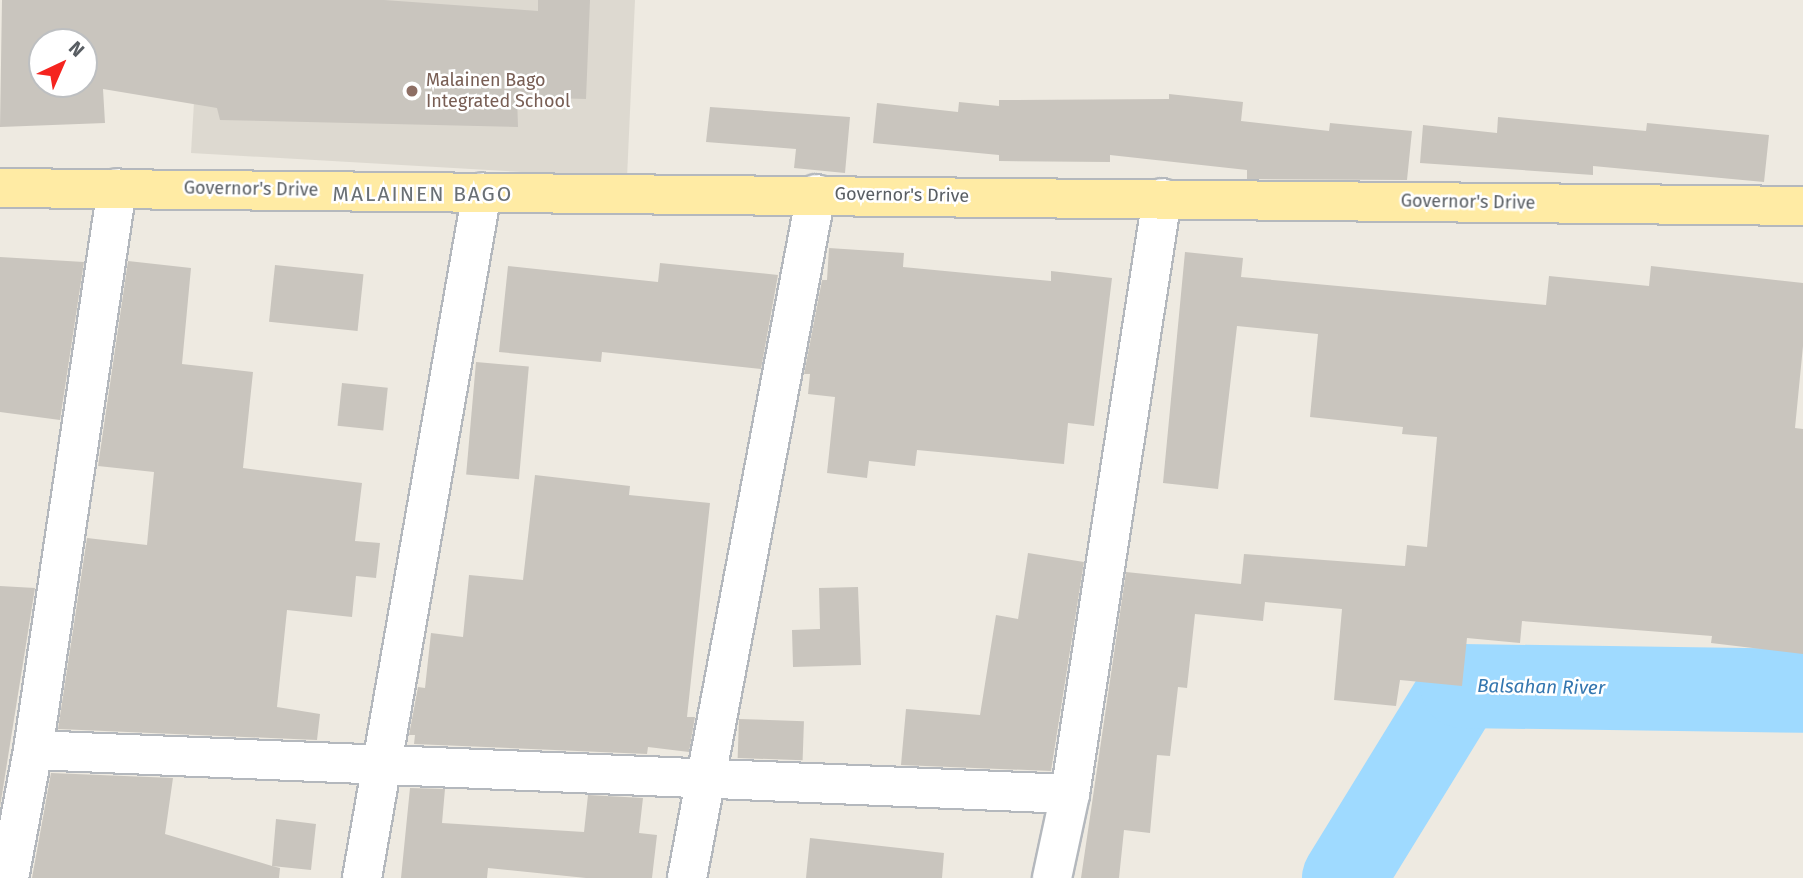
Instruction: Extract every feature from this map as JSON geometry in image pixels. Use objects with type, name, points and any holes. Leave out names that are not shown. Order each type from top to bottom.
[{"type":"main road","name":"Governor's Drive","points":[[0,188],[816,194],[1803,206]]},
{"type":"street","points":[[9,878],[33,750],[117,188]]},
{"type":"street","points":[[362,878],[481,192]]},
{"type":"street","points":[[687,878],[708,778],[816,194]]},
{"type":"street","points":[[1052,878],[1070,794],[1162,198]]},
{"type":"street","points":[[33,750],[1070,794]]},
{"type":"shaded area","name":"Malainen Bago Integrated School","points":[[200,0],[635,0],[627,178],[191,153]]},
{"type":"building","name":"Malainen Bago Integrated School","points":[[2,0],[384,0],[538,11],[538,0],[590,0],[586,99],[517,97],[518,127],[220,120],[217,108],[103,89],[105,123],[0,127]]},
{"type":"building","points":[[1169,94],[1243,102],[1241,121],[1329,131],[1330,123],[1412,131],[1407,180],[1247,179],[1247,170],[1110,155],[1110,162],[999,161],[999,155],[873,143],[877,103],[958,112],[959,102],[999,106],[999,100],[1169,99]]},
{"type":"building","points":[[710,107],[850,117],[845,173],[794,168],[796,149],[706,142]]},
{"type":"building","points":[[1498,117],[1646,131],[1647,123],[1769,135],[1764,182],[1593,166],[1593,175],[1420,163],[1423,125],[1497,133]]},
{"type":"building","points":[[829,248],[904,253],[903,267],[1051,281],[1051,271],[1112,278],[1094,426],[1068,423],[1064,464],[917,450],[915,466],[869,461],[867,478],[827,473],[835,397],[808,394],[810,374],[804,374],[822,280],[827,280]]},
{"type":"building","points":[[1185,252],[1243,258],[1241,277],[1546,305],[1549,276],[1649,286],[1651,266],[1803,283],[1803,346],[1795,428],[1803,429],[1803,654],[1711,643],[1712,636],[1522,621],[1520,643],[1467,638],[1462,686],[1400,680],[1396,706],[1334,700],[1342,609],[1265,602],[1263,621],[1195,614],[1187,688],[1178,687],[1170,756],[1157,755],[1150,833],[1124,830],[1119,878],[1081,878],[1126,572],[1241,584],[1244,554],[1405,566],[1407,545],[1427,547],[1437,437],[1402,434],[1403,427],[1310,417],[1318,334],[1237,326],[1218,489],[1163,483]]},
{"type":"building","points":[[0,257],[84,262],[60,420],[0,412]]},
{"type":"building","points":[[128,261],[191,268],[182,364],[253,372],[243,468],[362,483],[355,541],[380,543],[376,578],[356,576],[352,617],[287,610],[277,707],[320,714],[317,740],[58,729],[87,538],[147,545],[154,472],[98,466]]},
{"type":"building","points":[[660,263],[778,275],[761,369],[602,352],[601,362],[499,352],[508,266],[658,282]]},
{"type":"building","points":[[275,265],[364,274],[358,331],[269,322]]},
{"type":"building","points":[[476,362],[529,367],[519,479],[466,475]]},
{"type":"building","points":[[342,383],[388,388],[383,431],[338,426]]},
{"type":"building","points":[[535,475],[630,486],[629,495],[710,503],[687,717],[695,717],[689,752],[648,747],[647,754],[414,744],[415,735],[409,735],[418,687],[425,688],[431,633],[463,637],[469,575],[523,580]]},
{"type":"building","points":[[1028,553],[1084,562],[1051,771],[901,765],[906,709],[980,715],[996,615],[1018,619]]},
{"type":"building","points":[[0,586],[35,588],[0,807]]},
{"type":"building","points":[[858,587],[861,665],[793,667],[792,630],[820,629],[819,588]]},
{"type":"building","points":[[739,719],[804,721],[803,760],[738,758]]},
{"type":"building","points":[[51,773],[173,778],[165,834],[280,868],[279,878],[32,878]]},
{"type":"building","points":[[410,788],[445,789],[442,823],[584,832],[588,795],[643,798],[639,833],[657,835],[652,878],[586,878],[488,868],[487,878],[401,878]]},
{"type":"building","points":[[276,819],[316,824],[311,870],[272,866]]},
{"type":"building","points":[[810,838],[944,853],[942,878],[806,878]]},
{"type":"waterway","name":"Balsahan River","points":[[1344,878],[1462,686],[1803,691]]},
{"type":"place","name":"Malainen Bago Integrated School","points":[[412,91]]},
{"type":"district","name":"MALAINEN BAGO","points":[[423,194]]}]
